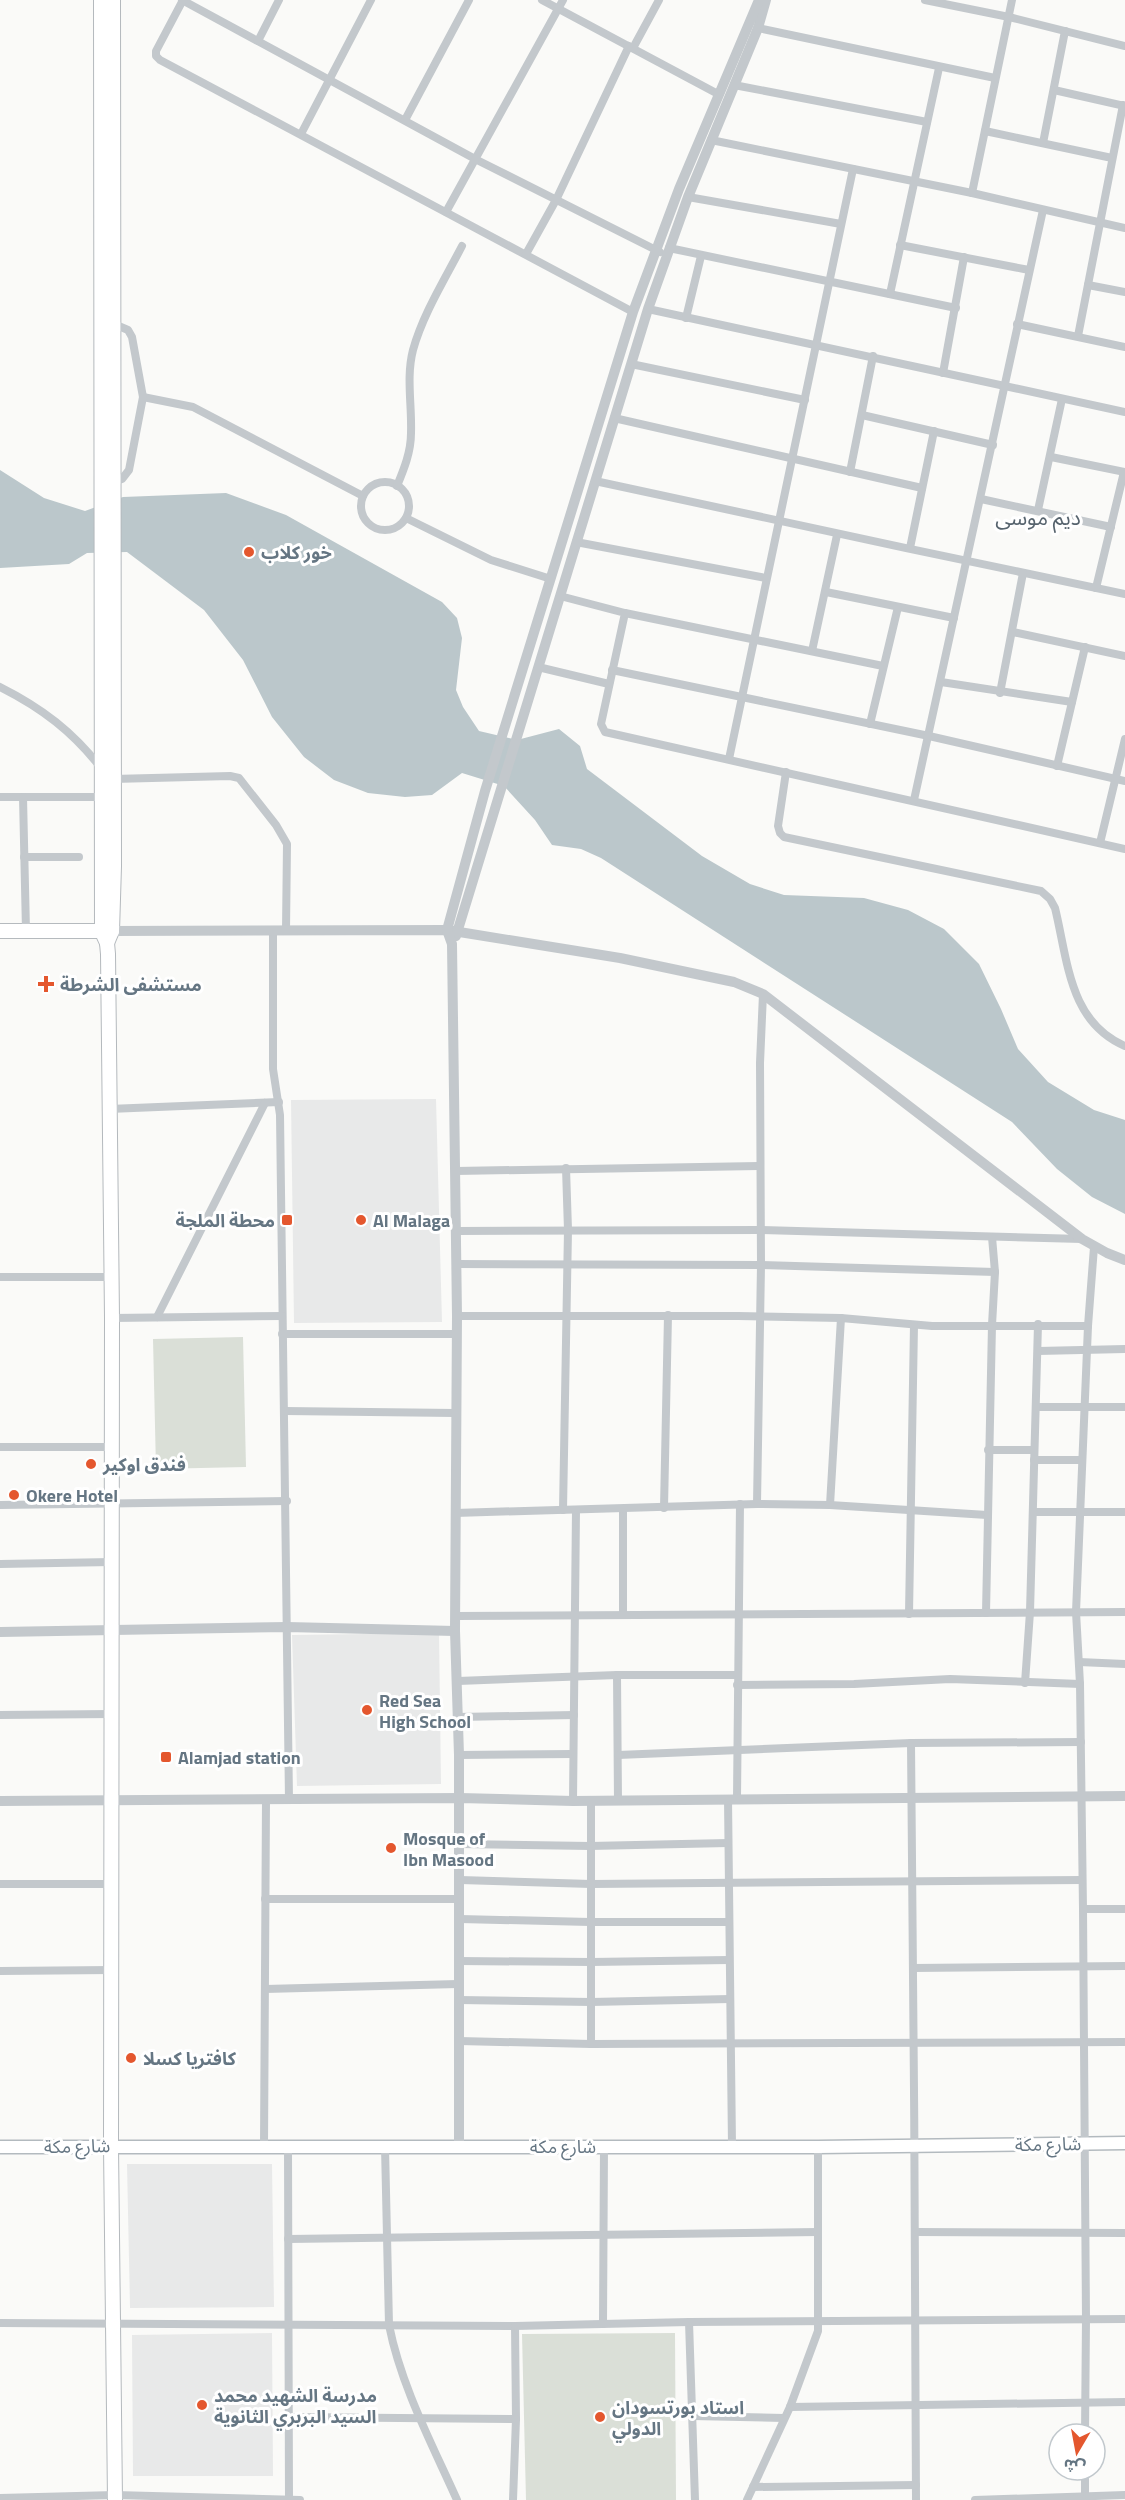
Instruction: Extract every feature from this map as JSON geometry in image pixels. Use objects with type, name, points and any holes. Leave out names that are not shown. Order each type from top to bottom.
[{"type":"main road","points":[[101,0],[109,487]]},
{"type":"main road","points":[[113,0],[114,324],[107,563],[107,685],[102,797],[107,935],[112,1318],[110,1447],[113,1800],[111,2146],[115,2498]]},
{"type":"main road","points":[[107,685],[113,779],[107,935]]},
{"type":"main road","points":[[0,932],[107,935]]},
{"type":"main road","name":"شارع مكة","points":[[0,2147],[818,2147],[1125,2143]]},
{"type":"street","points":[[633,312],[158,58],[156,51],[182,0],[477,160],[656,250],[701,256],[956,308]]},
{"type":"street","points":[[258,41],[279,0]]},
{"type":"street","points":[[301,134],[371,0]]},
{"type":"street","points":[[405,120],[469,0]]},
{"type":"street","points":[[542,0],[561,4],[631,47],[718,94]]},
{"type":"street","points":[[526,254],[556,200],[631,47],[659,0]]},
{"type":"street","points":[[459,2146],[460,1844],[458,1681],[455,1631],[457,1316],[452,931],[485,791],[633,312],[718,94],[759,0]]},
{"type":"street","points":[[452,931],[498,795],[648,309],[688,197],[758,28],[766,0]]},
{"type":"street","points":[[925,0],[952,2],[1125,46]]},
{"type":"street","points":[[972,193],[1012,0]]},
{"type":"street","points":[[446,212],[477,160],[561,4]]},
{"type":"street","points":[[758,28],[995,78]]},
{"type":"street","points":[[1043,143],[1065,31]]},
{"type":"street","points":[[890,294],[939,68]]},
{"type":"street","points":[[734,85],[927,122]]},
{"type":"street","points":[[1054,90],[1124,105],[1078,336]]},
{"type":"street","points":[[985,131],[1112,158]]},
{"type":"street","points":[[711,140],[972,193],[1125,228]]},
{"type":"street","points":[[729,759],[791,458],[831,283],[853,169]]},
{"type":"street","points":[[688,197],[841,224]]},
{"type":"street","points":[[914,800],[1043,210]]},
{"type":"street","points":[[900,245],[1029,270]]},
{"type":"street","points":[[397,486],[409,451],[411,435],[409,371],[413,350],[427,315],[462,246]]},
{"type":"street","points":[[686,318],[701,256]]},
{"type":"street","points":[[943,373],[964,257]]},
{"type":"street","points":[[1088,285],[1125,292]]},
{"type":"street","points":[[648,309],[1125,412]]},
{"type":"street","points":[[109,487],[122,479],[129,470],[143,397],[132,337],[128,330],[114,324]]},
{"type":"street","points":[[1017,324],[1125,347]]},
{"type":"street","points":[[850,472],[873,356]]},
{"type":"street","points":[[631,364],[805,400]]},
{"type":"street","points":[[143,397],[193,407],[363,496]]},
{"type":"street","points":[[1038,510],[1062,399]]},
{"type":"street","points":[[862,415],[934,430],[993,446]]},
{"type":"street","points":[[614,418],[922,488]]},
{"type":"street","points":[[910,548],[934,430]]},
{"type":"street","points":[[1051,457],[1124,472],[1096,588]]},
{"type":"street","points":[[595,481],[837,535],[966,559],[1125,594]]},
{"type":"street","points":[[387,483],[397,486],[407,496],[409,504],[406,518],[394,528],[386,530],[371,525],[362,512],[363,496],[378,484],[387,483]]},
{"type":"street","points":[[981,499],[1111,526]]},
{"type":"street","points":[[406,518],[491,561],[551,579]]},
{"type":"street","points":[[812,651],[837,535]]},
{"type":"street","points":[[576,542],[766,578]]},
{"type":"street","points":[[1000,693],[1023,573]]},
{"type":"street","points":[[826,592],[954,618]]},
{"type":"street","points":[[560,596],[624,613],[883,666]]},
{"type":"street","points":[[870,724],[897,607]]},
{"type":"street","points":[[624,613],[601,724],[605,732],[1125,849]]},
{"type":"street","points":[[1013,632],[1125,656]]},
{"type":"street","points":[[1058,766],[1085,647]]},
{"type":"street","points":[[538,667],[609,684]]},
{"type":"street","points":[[612,670],[929,736],[1121,780]]},
{"type":"street","points":[[941,682],[1000,693],[1071,702]]},
{"type":"street","points":[[0,687],[55,719],[84,746],[102,769]]},
{"type":"street","points":[[1100,843],[1121,780],[1125,739]]},
{"type":"street","points":[[786,772],[778,826],[784,837],[1041,891],[1050,899],[1055,908],[1075,993],[1083,1012],[1098,1030],[1125,1046]]},
{"type":"street","points":[[113,779],[230,776],[239,778],[276,825],[287,844],[286,930]]},
{"type":"street","points":[[0,796],[102,797]]},
{"type":"street","points":[[23,797],[26,931]]},
{"type":"street","points":[[24,857],[79,857]]},
{"type":"street","points":[[107,935],[286,930],[452,931],[643,963],[734,982],[763,994],[852,1065],[1082,1239],[1094,1247],[1125,1260]]},
{"type":"street","points":[[273,932],[273,1069],[279,1102],[287,1501],[289,1800]]},
{"type":"street","points":[[758,1504],[761,1264],[760,1063],[763,994]]},
{"type":"street","points":[[109,1109],[279,1102]]},
{"type":"street","points":[[157,1317],[265,1103]]},
{"type":"street","points":[[456,1171],[759,1166]]},
{"type":"street","points":[[563,1510],[568,1263],[566,1168]]},
{"type":"street","points":[[456,1231],[760,1230],[1082,1239]]},
{"type":"street","points":[[986,1613],[988,1450],[995,1272],[992,1237]]},
{"type":"street","points":[[1085,2422],[1086,2233],[1082,1797],[1076,1612],[1088,1326],[1094,1247]]},
{"type":"street","points":[[456,1264],[761,1264],[995,1272]]},
{"type":"street","points":[[0,1277],[110,1277]]},
{"type":"street","points":[[664,1508],[668,1315]]},
{"type":"street","points":[[112,1318],[282,1316]]},
{"type":"street","points":[[457,1316],[760,1316],[842,1318],[914,1325],[1088,1326]]},
{"type":"street","points":[[830,1505],[842,1318]]},
{"type":"street","points":[[1025,1683],[1030,1612],[1038,1324]]},
{"type":"street","points":[[909,1614],[914,1325]]},
{"type":"street","points":[[282,1334],[456,1334]]},
{"type":"street","points":[[1038,1352],[1125,1349]]},
{"type":"street","points":[[1036,1407],[1125,1407]]},
{"type":"street","points":[[285,1411],[455,1413]]},
{"type":"street","points":[[0,1447],[110,1447]]},
{"type":"street","points":[[988,1450],[1034,1450]]},
{"type":"street","points":[[1034,1460],[1082,1460]]},
{"type":"street","points":[[0,1505],[287,1501]]},
{"type":"street","points":[[732,2146],[728,1843],[736,1749],[740,1504]]},
{"type":"street","points":[[455,1513],[758,1504],[830,1505],[987,1515]]},
{"type":"street","points":[[623,1509],[624,1615]]},
{"type":"street","points":[[573,1801],[576,1510]]},
{"type":"street","points":[[1033,1512],[1125,1512]]},
{"type":"street","points":[[0,1564],[112,1562]]},
{"type":"street","points":[[455,1616],[1125,1612]]},
{"type":"street","points":[[0,1632],[112,1628],[287,1627],[455,1631]]},
{"type":"street","points":[[1079,1662],[1125,1664]]},
{"type":"street","points":[[458,1681],[617,1675],[737,1676]]},
{"type":"street","points":[[617,1675],[618,1801]]},
{"type":"street","points":[[737,1685],[854,1684],[950,1679],[1080,1683]]},
{"type":"street","points":[[0,1715],[112,1714]]},
{"type":"street","points":[[458,1717],[574,1715]]},
{"type":"street","points":[[618,1755],[911,1743],[1081,1742]]},
{"type":"street","points":[[911,1743],[912,2043],[916,2232],[915,2500]]},
{"type":"street","points":[[459,1755],[573,1754]]},
{"type":"street","points":[[0,1801],[459,1798],[618,1801],[732,1798],[1125,1796]]},
{"type":"street","points":[[264,2147],[266,1800]]},
{"type":"street","points":[[591,1801],[591,2044]]},
{"type":"street","points":[[460,1844],[728,1843]]},
{"type":"street","points":[[460,1880],[591,1884],[728,1884],[1082,1880]]},
{"type":"street","points":[[0,1884],[111,1884]]},
{"type":"street","points":[[265,1899],[460,1899]]},
{"type":"street","points":[[1083,1909],[1125,1910]]},
{"type":"street","points":[[460,1919],[729,1922]]},
{"type":"street","points":[[459,1961],[729,1960]]},
{"type":"street","points":[[913,1968],[1125,1966]]},
{"type":"street","points":[[0,1971],[112,1970]]},
{"type":"street","points":[[265,1989],[458,1984]]},
{"type":"street","points":[[459,2000],[591,2002],[730,2000]]},
{"type":"street","points":[[459,2041],[591,2044],[1125,2042]]},
{"type":"street","points":[[603,2324],[604,2146]]},
{"type":"street","points":[[288,2147],[289,2500]]},
{"type":"street","points":[[385,2147],[389,2325],[398,2362],[457,2500]]},
{"type":"street","points":[[747,2500],[790,2407],[816,2339],[819,2322],[818,2147]]},
{"type":"street","points":[[288,2239],[818,2232]]},
{"type":"street","points":[[916,2232],[1125,2233]]},
{"type":"street","points":[[0,2323],[515,2326],[689,2322],[1125,2319]]},
{"type":"street","points":[[689,2322],[694,2500]]},
{"type":"street","points":[[513,2500],[516,2419],[515,2326]]},
{"type":"street","points":[[790,2407],[1125,2402]]},
{"type":"street","points":[[289,2416],[516,2419]]},
{"type":"street","points":[[692,2416],[784,2418]]},
{"type":"street","points":[[1085,2482],[1085,2498]]},
{"type":"street","points":[[753,2487],[915,2484]]},
{"type":"street","points":[[975,2500],[1125,2495]]},
{"type":"street","points":[[0,2498],[300,2500]]},
{"type":"shaded area","points":[[0,470],[44,498],[85,511],[123,497],[226,493],[286,515],[442,602],[457,618],[462,638],[456,690],[463,707],[479,731],[517,740],[559,729],[580,746],[587,769],[702,856],[750,884],[784,895],[864,898],[908,910],[944,929],[979,964],[1018,1049],[1048,1082],[1094,1110],[1125,1120],[1125,1214],[1092,1197],[1057,1169],[1012,1122],[601,858],[581,849],[552,845],[535,820],[504,786],[462,773],[432,795],[405,797],[368,793],[334,780],[304,757],[272,717],[243,660],[204,610],[127,552],[87,553],[69,564],[0,568]]},
{"type":"shaded area","points":[[436,1099],[442,1322],[294,1323],[291,1100]]},
{"type":"shaded area","points":[[243,1337],[246,1467],[156,1469],[153,1339]]},
{"type":"shaded area","name":"Red Sea High School","points":[[439,1633],[441,1784],[297,1786],[292,1635]]},
{"type":"shaded area","points":[[127,2164],[272,2164],[274,2307],[130,2308]]},
{"type":"shaded area","name":"مدرسة الشهيد محمد السيد البربري الثانوية","points":[[272,2333],[273,2476],[133,2476],[132,2335]]},
{"type":"shaded area","name":"استاد بورتسودان الدولي","points":[[675,2333],[676,2500],[526,2500],[522,2334]]},
{"type":"place","name":"خور كلاب","points":[[249,552]]},
{"type":"place","name":"مستشفى الشرطة","points":[[46,984]]},
{"type":"place","name":"محطة الملجة","points":[[287,1220]]},
{"type":"place","name":"Al Malaga","points":[[361,1220]]},
{"type":"place","name":"فندق اوكير","points":[[91,1464]]},
{"type":"place","name":"Okere Hotel","points":[[14,1495]]},
{"type":"place","name":"Red Sea High School","points":[[367,1710]]},
{"type":"place","name":"Alamjad station","points":[[166,1757]]},
{"type":"place","name":"Mosque of Ibn Masood","points":[[391,1848]]},
{"type":"place","name":"كافتريا كسلا","points":[[131,2058]]},
{"type":"place","name":"مدرسة الشهيد محمد السيد البربري الثانوية","points":[[202,2405]]},
{"type":"place","name":"استاد بورتسودان الدولي","points":[[600,2417]]},
{"type":"district","name":"ديم موسى","points":[[1038,517]]}]
